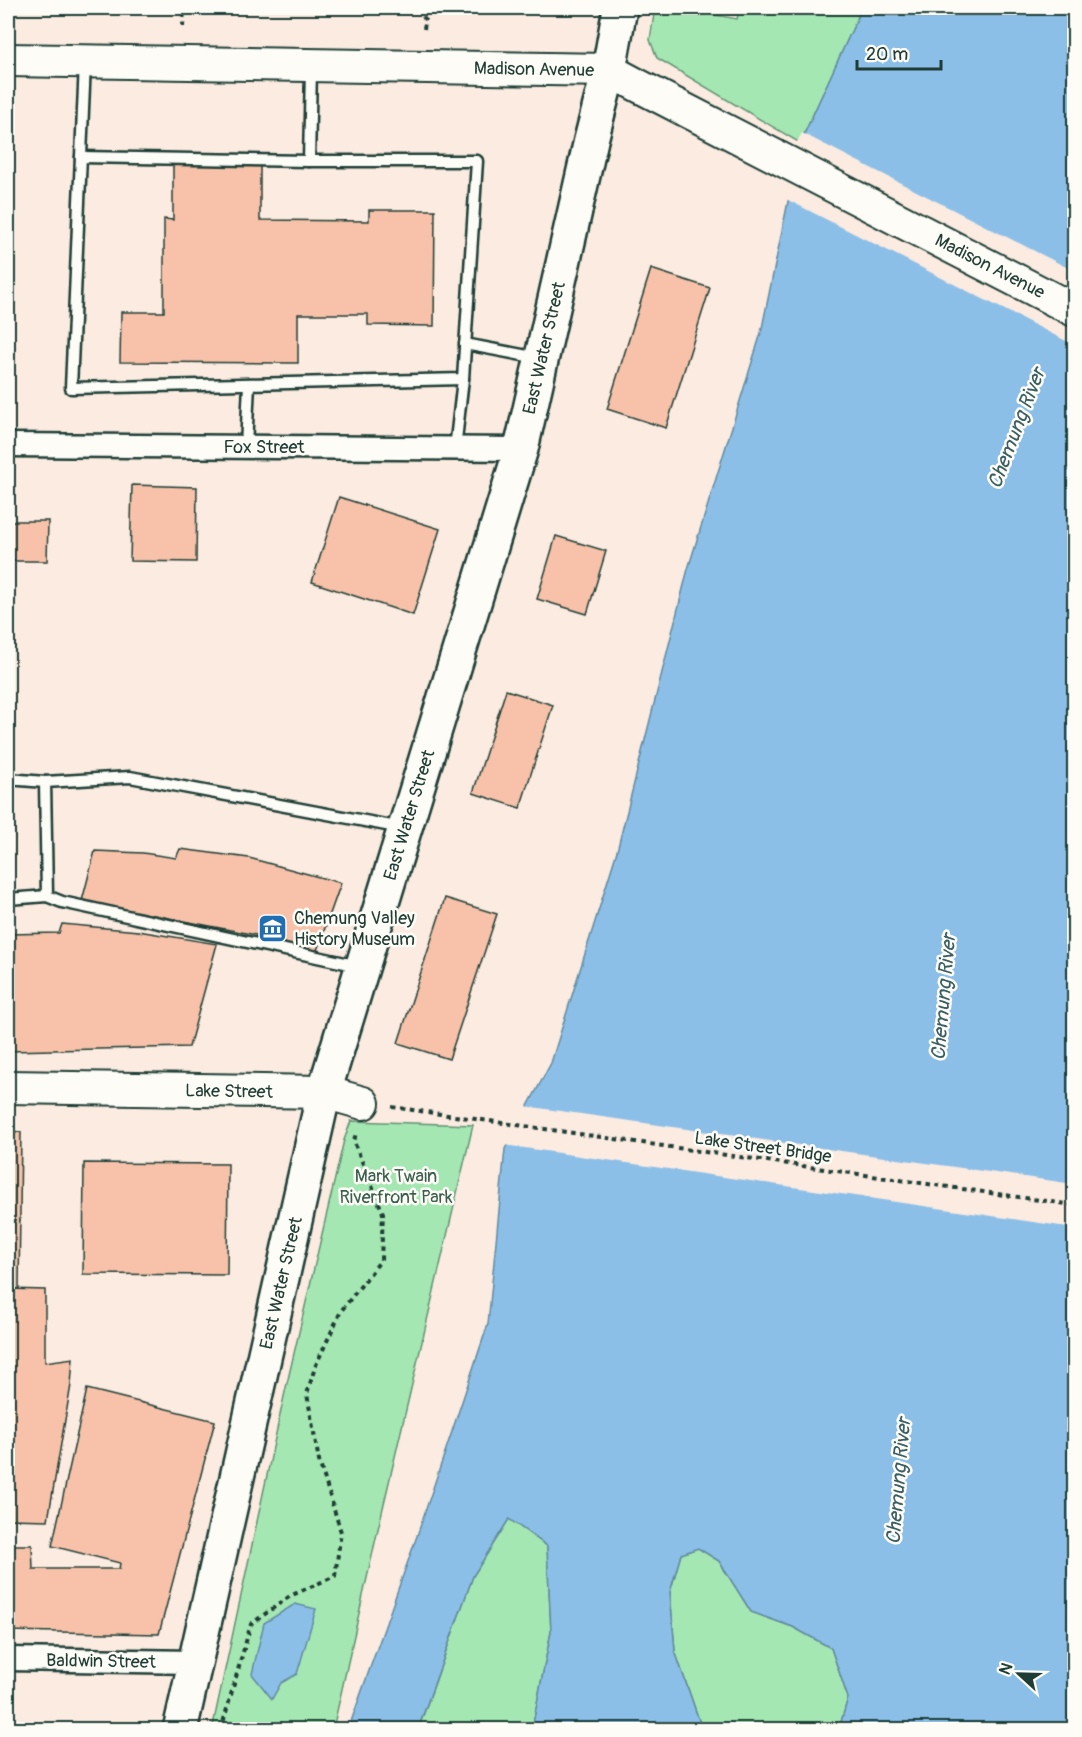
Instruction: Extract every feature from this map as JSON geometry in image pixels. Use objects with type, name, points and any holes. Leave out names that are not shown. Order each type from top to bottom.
[{"type":"main road","name":"East Water Street","points":[[180,1730],[324,1092],[521,449],[609,70],[620,8]]},
{"type":"main road","name":"Madison Avenue","points":[[8,60],[609,70],[1074,310]]},
{"type":"main road","name":"Lake Street","points":[[8,1087],[324,1092],[363,1103]]},
{"type":"street","name":"Fox Street","points":[[8,445],[521,449]]},
{"type":"street","name":"Baldwin Street","points":[[8,1659],[195,1662]]},
{"type":"lane","points":[[85,61],[71,388],[463,379]]},
{"type":"lane","points":[[309,161],[311,65]]},
{"type":"lane","points":[[81,157],[477,162],[463,379],[455,448]]},
{"type":"lane","points":[[465,344],[541,359]]},
{"type":"lane","points":[[246,447],[249,384]]},
{"type":"lane","points":[[8,779],[45,782],[130,777],[405,829]]},
{"type":"lane","points":[[45,782],[47,896]]},
{"type":"lane","points":[[8,899],[47,896],[62,902],[363,967]]},
{"type":"path","points":[[183,27],[184,8]]},
{"type":"path","points":[[419,8],[424,20],[424,30]]},
{"type":"path","points":[[221,1730],[251,1623],[290,1596],[335,1576],[341,1532],[319,1461],[307,1394],[315,1367],[341,1311],[381,1260],[383,1213],[354,1142],[363,1103]]},
{"type":"path","name":"Lake Street Bridge","points":[[363,1103],[1074,1205]]},
{"type":"green space","points":[[655,8],[677,8],[737,19],[740,8],[862,8],[800,143],[657,58],[650,40]]},
{"type":"green space","name":"Mark Twain Riverfront Park","points":[[351,1121],[473,1125],[333,1729],[212,1730],[285,1392],[344,1140]]},
{"type":"green space","points":[[509,1519],[547,1546],[551,1632],[532,1729],[418,1730],[473,1576]]},
{"type":"green space","points":[[698,1548],[719,1561],[751,1612],[793,1627],[831,1648],[848,1698],[839,1729],[702,1729],[675,1651],[670,1592],[681,1554]]},
{"type":"green space","points":[[1074,1670],[1074,1729],[1067,1729]]},
{"type":"water","name":"Chemung River","points":[[862,8],[1074,8],[1074,1670],[1067,1729],[839,1729],[848,1698],[831,1648],[793,1627],[751,1612],[719,1561],[698,1548],[681,1554],[670,1592],[675,1651],[702,1729],[532,1729],[551,1632],[547,1546],[509,1519],[473,1576],[418,1729],[348,1730],[417,1536],[488,1324],[505,1149],[551,1063],[617,851],[688,569],[761,333],[800,143]]},
{"type":"water","points":[[295,1604],[316,1609],[297,1674],[281,1683],[272,1699],[252,1674],[264,1623]]},
{"type":"pier","points":[[802,133],[1074,271],[1074,345],[786,199],[797,142]]},
{"type":"pier","points":[[525,1106],[1074,1184],[1074,1228],[504,1145]]},
{"type":"building","points":[[173,165],[260,165],[260,220],[369,221],[369,210],[435,210],[434,326],[368,325],[368,314],[298,314],[298,363],[120,362],[121,312],[164,312],[164,219],[173,220]]},
{"type":"building","points":[[651,269],[710,288],[666,428],[607,409]]},
{"type":"building","points":[[132,485],[197,487],[196,562],[130,561]]},
{"type":"building","points":[[339,497],[440,529],[413,615],[312,582]]},
{"type":"building","points":[[8,521],[48,521],[47,561],[8,561]]},
{"type":"building","points":[[556,536],[606,551],[587,614],[537,599]]},
{"type":"building","points":[[506,690],[553,705],[520,808],[473,793]]},
{"type":"building","points":[[180,849],[249,858],[341,883],[316,953],[261,936],[82,901],[95,851],[143,853],[176,858]]},
{"type":"building","points":[[445,898],[497,914],[449,1059],[398,1043]]},
{"type":"building","points":[[62,924],[138,931],[217,944],[189,1047],[8,1051],[8,934],[59,933]]},
{"type":"building","points":[[8,1131],[21,1132],[19,1289],[8,1289]]},
{"type":"building","points":[[84,1163],[228,1164],[227,1275],[83,1274]]},
{"type":"building","points":[[8,1289],[45,1290],[45,1362],[73,1358],[71,1385],[48,1520],[8,1519]]},
{"type":"building","points":[[87,1389],[215,1421],[159,1634],[8,1631],[8,1545],[32,1545],[33,1569],[119,1569],[120,1563],[52,1546]]},
{"type":"building","points":[[23,1726],[46,1730],[8,1730],[8,1727]]},
{"type":"place","name":"Chemung Valley History Museum","points":[[273,928]]}]
